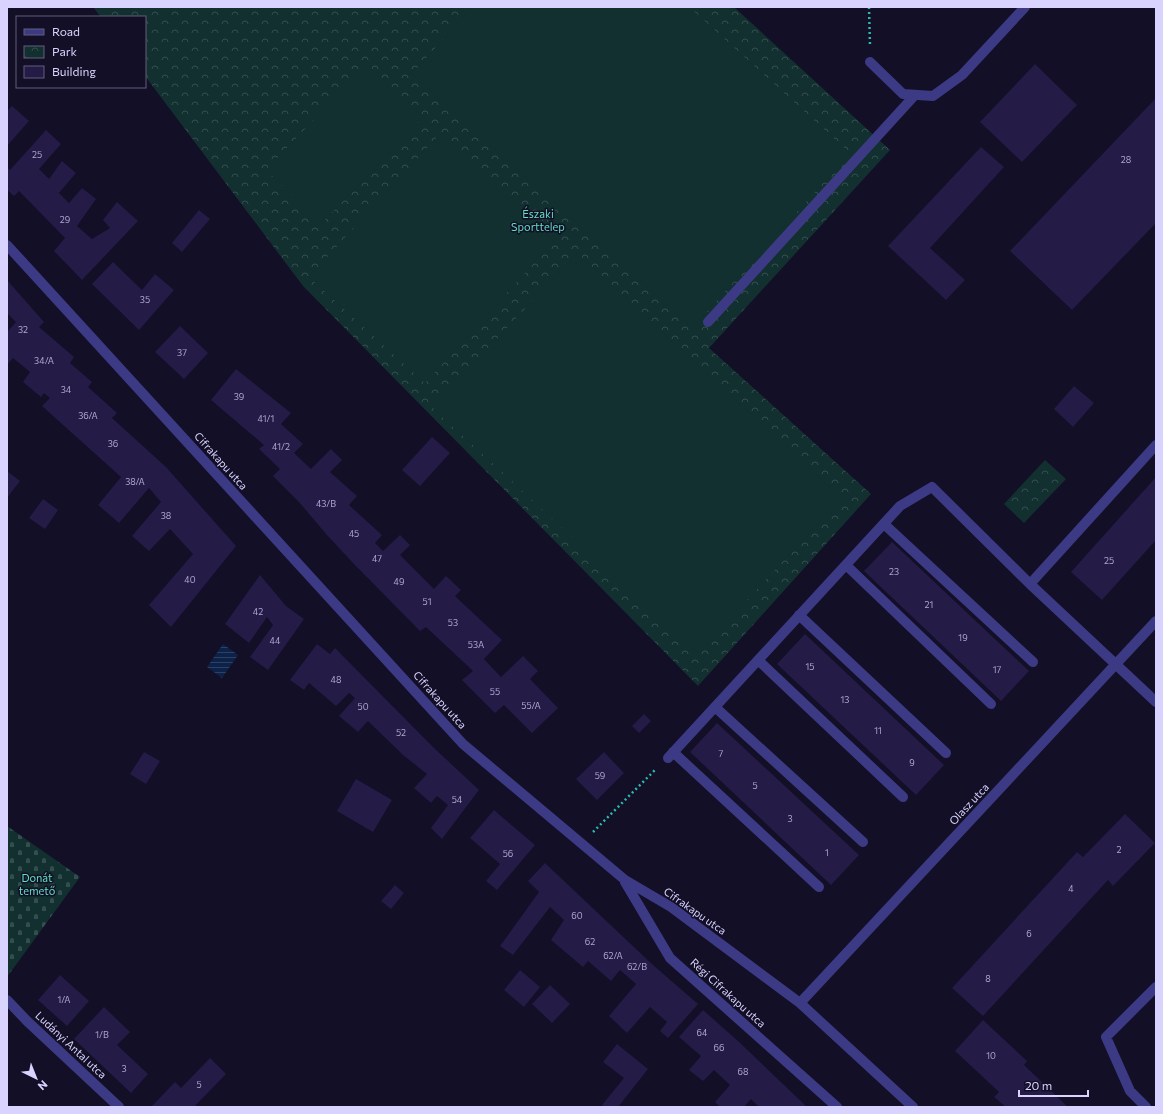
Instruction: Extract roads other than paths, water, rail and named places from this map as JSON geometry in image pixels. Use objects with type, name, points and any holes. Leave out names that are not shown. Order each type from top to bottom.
[{"type":"street","points":[[870,62],[903,94],[933,96],[962,75],[1025,7]]},
{"type":"street","points":[[708,322],[915,95]]},
{"type":"street","name":"Cifrakapu utca","points":[[7,245],[463,744],[624,880],[671,907],[800,1003],[913,1107]]},
{"type":"street","points":[[1030,584],[1156,445]]},
{"type":"street","points":[[819,887],[671,755],[900,506],[932,487],[1030,584],[1156,702]]},
{"type":"street","points":[[884,524],[1033,662]]},
{"type":"street","points":[[846,565],[991,704]]},
{"type":"street","points":[[799,615],[946,753]]},
{"type":"street","name":"Olasz utca","points":[[800,1003],[1156,621]]},
{"type":"street","points":[[758,660],[903,797]]},
{"type":"street","points":[[715,707],[863,842]]},
{"type":"street","name":"Régi Cifrakapu utca","points":[[624,880],[670,958],[837,1107]]},
{"type":"street","points":[[1146,1107],[1130,1091],[1106,1037],[1156,987]]},
{"type":"street","name":"Ludányi Antal utca","points":[[7,1000],[27,1021],[119,1107]]},
{"type":"water","points":[[223,644],[238,655],[222,678],[207,667]]},
{"type":"park label","name":"Északi Sporttelep","points":[[538,220]]},
{"type":"park label","name":"Donát temető","points":[[37,884]]}]
